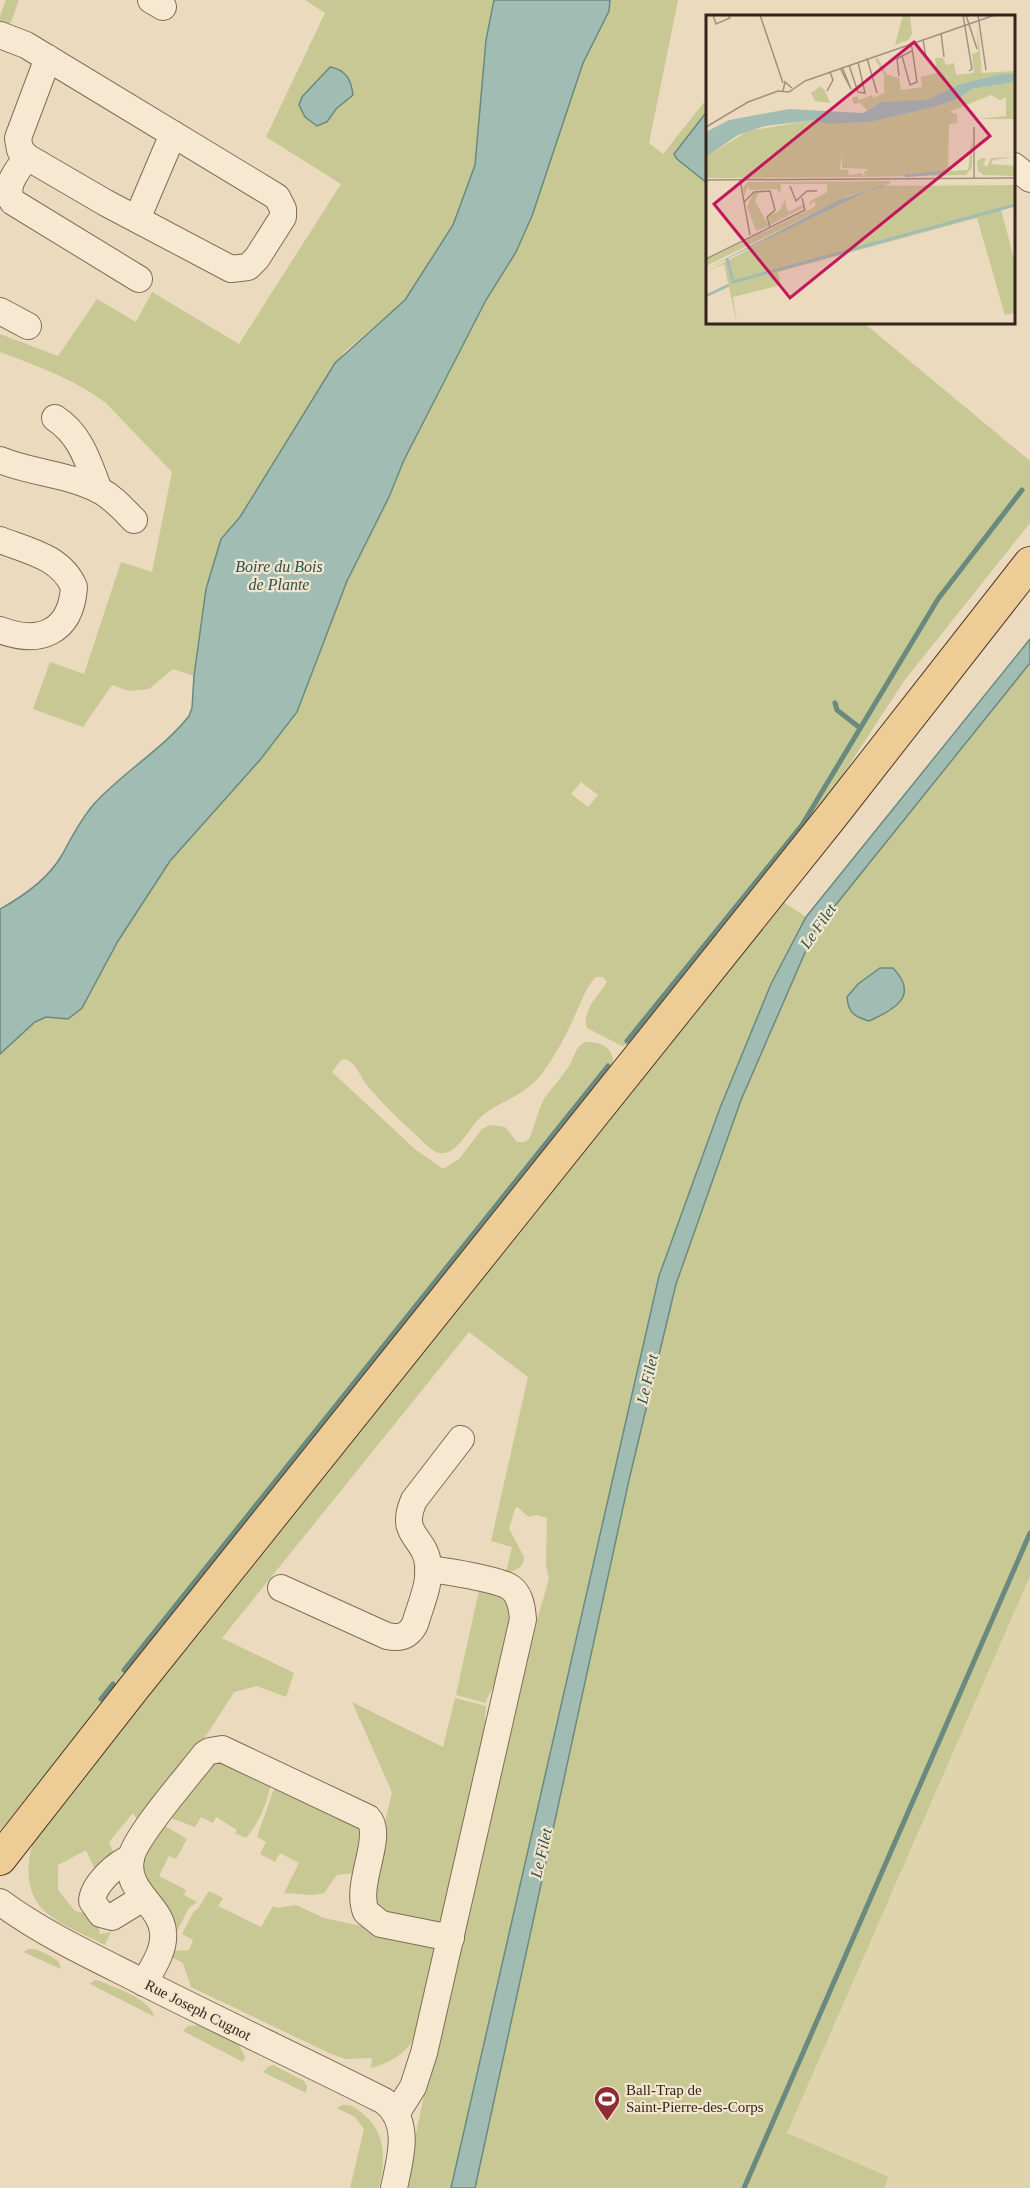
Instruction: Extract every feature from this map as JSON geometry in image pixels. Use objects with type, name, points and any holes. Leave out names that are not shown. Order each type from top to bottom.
[{"type":"main road","points":[[0,1859],[832,816],[1030,563]]},
{"type":"street","points":[[0,34],[26,45],[48,58],[173,134],[277,196],[283,209],[283,218],[257,258],[248,267],[231,269],[106,203],[27,157],[20,150],[18,138],[48,58]]},
{"type":"street","points":[[137,219],[173,134]]},
{"type":"street","points":[[27,157],[10,184],[10,197],[14,202],[139,279]]},
{"type":"street","points":[[1015,167],[1030,179]]},
{"type":"street","points":[[0,311],[28,326]]},
{"type":"street","points":[[55,418],[64,424],[78,440],[99,490]]},
{"type":"street","points":[[0,460],[99,490],[134,520]]},
{"type":"street","points":[[0,540],[55,562],[64,570],[74,587],[67,615],[62,623],[49,634],[24,637],[0,630]]},
{"type":"street","points":[[281,1588],[395,1638],[403,1637],[411,1631],[415,1624],[428,1570],[424,1551],[410,1530],[410,1509],[414,1500],[461,1439]]},
{"type":"street","points":[[394,2188],[402,2140],[401,2126],[396,2114],[413,2087],[419,2072],[523,1619],[522,1604],[516,1593],[508,1586],[443,1570],[428,1570]]},
{"type":"street","points":[[144,1983],[158,1958],[163,1931],[159,1919],[135,1885],[130,1870],[130,1858],[143,1834],[205,1754],[216,1749],[222,1749],[368,1818],[374,1829],[362,1893],[366,1912],[381,1924],[451,1938]]},
{"type":"street","points":[[130,1858],[114,1867],[94,1892],[92,1901],[101,1914],[112,1917],[143,1898]]},
{"type":"street","name":"Rue Joseph Cugnot","points":[[0,1902],[39,1929],[384,2101],[396,2114]]},
{"type":"shaded area","points":[[1030,1576],[1030,2188],[884,2188],[889,2177],[787,2133]]},
{"type":"green space","points":[[6,0],[19,0],[8,30],[0,25],[0,16]]},
{"type":"green space","points":[[305,0],[494,0],[486,40],[475,165],[453,225],[405,300],[344,352],[240,517],[221,539],[199,635],[194,676],[173,669],[149,689],[129,691],[112,685],[83,727],[33,709],[50,662],[84,674],[121,562],[152,572],[172,472],[106,403],[94,394],[68,380],[0,352],[0,334],[58,356],[97,299],[136,322],[152,292],[239,344],[341,184],[266,137],[325,13]]},
{"type":"green space","points":[[610,0],[678,0],[649,143],[663,154],[706,102],[706,114],[677,159],[706,182],[706,324],[865,324],[1030,461],[1030,523],[904,681],[833,790],[631,1044],[622,1046],[587,1028],[586,1015],[607,982],[603,977],[596,977],[586,991],[567,1033],[539,1077],[525,1090],[486,1113],[458,1145],[446,1153],[439,1153],[431,1149],[381,1101],[353,1064],[346,1059],[341,1060],[332,1072],[416,1150],[443,1169],[459,1159],[482,1129],[490,1125],[505,1127],[517,1142],[525,1142],[529,1139],[544,1099],[567,1069],[577,1049],[585,1042],[601,1044],[609,1050],[613,1064],[28,1799],[0,1830],[0,1054],[35,1022],[46,1017],[68,1019],[81,1008],[118,941],[170,861],[260,760],[297,712],[347,581],[389,497],[404,460],[486,300],[516,252],[532,216],[583,63],[609,11]],"holes":[[[581,782],[598,795],[588,807],[571,794]]]},
{"type":"green space","points":[[1030,664],[1030,1576],[787,2133],[889,2177],[884,2188],[475,2188],[629,1480],[676,1284],[741,1100],[814,932]]},
{"type":"green space","points":[[783,902],[806,917],[771,984],[720,1108],[659,1276],[451,2188],[408,2188],[410,2162],[444,2000],[528,1651],[549,1579],[546,1565],[547,1518],[537,1515],[529,1517],[517,1507],[515,1509],[509,1529],[524,1561],[513,1571],[506,1573],[512,1547],[491,1541],[528,1377],[469,1332],[222,1638],[294,1673],[286,1697],[257,1686],[234,1692],[197,1750],[141,1825],[133,1813],[109,1842],[115,1856],[98,1876],[86,1850],[58,1865],[58,1890],[75,1911],[96,1915],[100,1934],[111,1932],[105,1945],[61,1923],[40,1906],[30,1887],[29,1865],[33,1843],[37,1833]]},
{"type":"green space","points":[[479,1590],[503,1599],[510,1616],[503,1661],[497,1681],[486,1703],[456,1695]]},
{"type":"green space","points":[[455,1698],[486,1706],[487,1731],[441,1922],[437,1926],[385,1916],[368,1896],[392,1792],[352,1702],[443,1747]]},
{"type":"green space","points":[[212,1753],[271,1782],[262,1812],[246,1838],[235,1833],[237,1830],[216,1817],[213,1823],[201,1817],[195,1827],[165,1816]]},
{"type":"green space","points":[[276,1783],[365,1828],[354,1873],[337,1875],[324,1893],[313,1895],[284,1893],[299,1863],[280,1853],[275,1862],[260,1854],[266,1842],[257,1837]]},
{"type":"green space","points":[[160,1823],[187,1839],[176,1859],[169,1856],[159,1876],[186,1890],[184,1895],[197,1902],[189,1908],[176,1933],[165,1923],[134,1861]]},
{"type":"green space","points":[[209,1891],[223,1898],[218,1906],[261,1927],[273,1906],[277,1908],[296,1905],[324,1918],[427,1940],[434,1947],[435,1954],[415,2038],[396,2058],[371,2068],[372,2058],[345,2059],[331,2054],[191,1987],[183,1963],[165,1954],[189,1950],[193,1940],[182,1934],[194,1911]]},
{"type":"green space","points":[[29,1949],[41,1951],[52,1957],[59,1962],[61,1969],[23,1952]]},
{"type":"green space","points":[[95,1980],[139,1999],[146,2004],[155,2017],[90,1984]]},
{"type":"green space","points":[[199,2025],[239,2045],[245,2057],[243,2062],[183,2031],[188,2026]]},
{"type":"green space","points":[[273,2065],[304,2081],[307,2086],[306,2093],[263,2072]]},
{"type":"green space","points":[[342,2105],[358,2110],[371,2121],[380,2138],[383,2157],[379,2188],[350,2188],[364,2129],[355,2117],[337,2108]]},
{"type":"water","name":"Boire du Bois de Plante","points":[[494,0],[610,0],[609,11],[583,63],[532,216],[516,252],[486,300],[404,460],[389,497],[347,581],[297,712],[260,760],[170,861],[118,941],[82,1008],[68,1019],[46,1017],[35,1022],[0,1054],[0,909],[26,893],[50,872],[80,822],[94,804],[117,781],[179,728],[189,716],[192,708],[206,589],[221,539],[240,517],[335,363],[405,300],[453,225],[475,165],[486,40]]},
{"type":"water","points":[[330,67],[340,70],[347,76],[353,95],[336,109],[327,122],[317,126],[305,117],[299,105],[302,97]]},
{"type":"water","points":[[705,114],[706,114],[706,182],[674,154]]},
{"type":"water","name":"Le Filet","points":[[1030,639],[1030,663],[814,932],[741,1100],[676,1284],[629,1480],[475,2188],[451,2188],[659,1276],[720,1108],[771,984],[806,917]]},
{"type":"water","points":[[880,968],[893,968],[901,978],[904,994],[895,1007],[869,1021],[853,1014],[847,997],[858,984]]},
{"type":"waterway","points":[[627,1041],[802,825],[938,599],[1022,490]]},
{"type":"waterway","points":[[835,703],[837,710],[860,728]]},
{"type":"waterway","points":[[124,1670],[608,1066]]},
{"type":"waterway","points":[[744,2188],[1030,1533]]},
{"type":"waterway","points":[[101,1699],[113,1684]]},
{"type":"place","name":"Ball-Trap de Saint-Pierre-des-Corps","points":[[607,2122]]}]
